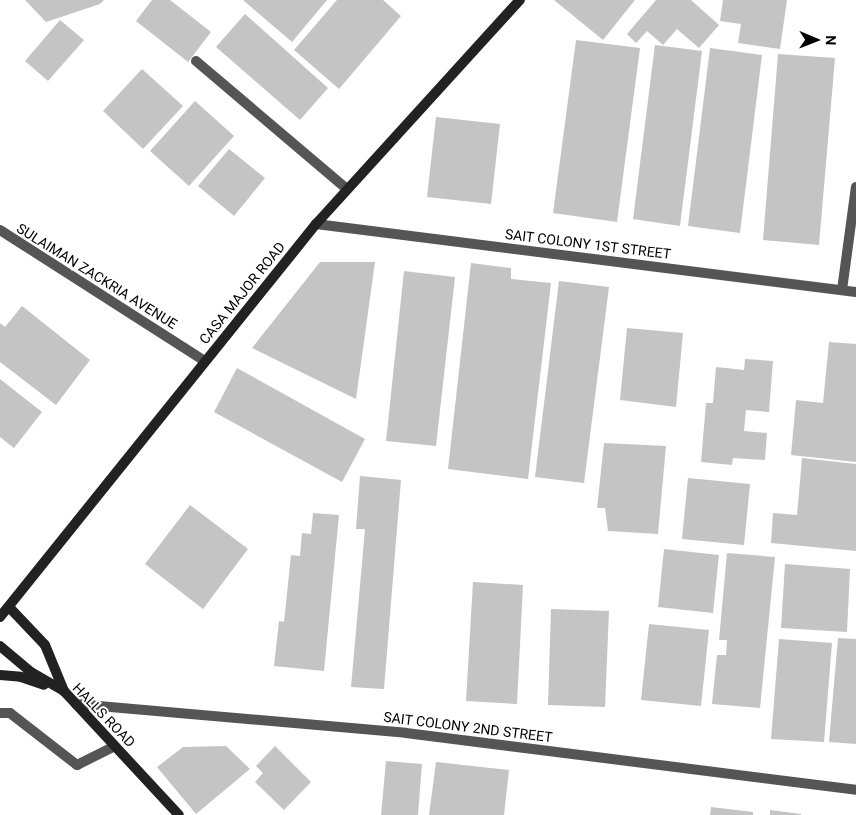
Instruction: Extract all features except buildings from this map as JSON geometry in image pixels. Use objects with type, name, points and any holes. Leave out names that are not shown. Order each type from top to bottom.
[{"type":"main road","name":"CASA MAJOR ROAD","points":[[0,617],[316,224],[520,0]]},
{"type":"main road","points":[[8,607],[45,645],[64,692]]},
{"type":"main road","name":"HALLS ROAD","points":[[0,646],[31,672],[64,692],[179,815]]},
{"type":"main road","points":[[0,675],[21,677],[64,692]]},
{"type":"street","points":[[196,61],[347,189]]},
{"type":"street","points":[[842,290],[856,187]]},
{"type":"street","name":"SAIT COLONY 1ST STREET","points":[[316,224],[856,292]]},
{"type":"street","name":"SULAIMAN ZACKRIA AVENUE","points":[[0,230],[205,361]]},
{"type":"street","name":"SAIT COLONY 2ND STREET","points":[[76,704],[406,732],[856,790]]},
{"type":"street","points":[[0,713],[10,713],[77,765],[115,746]]}]
